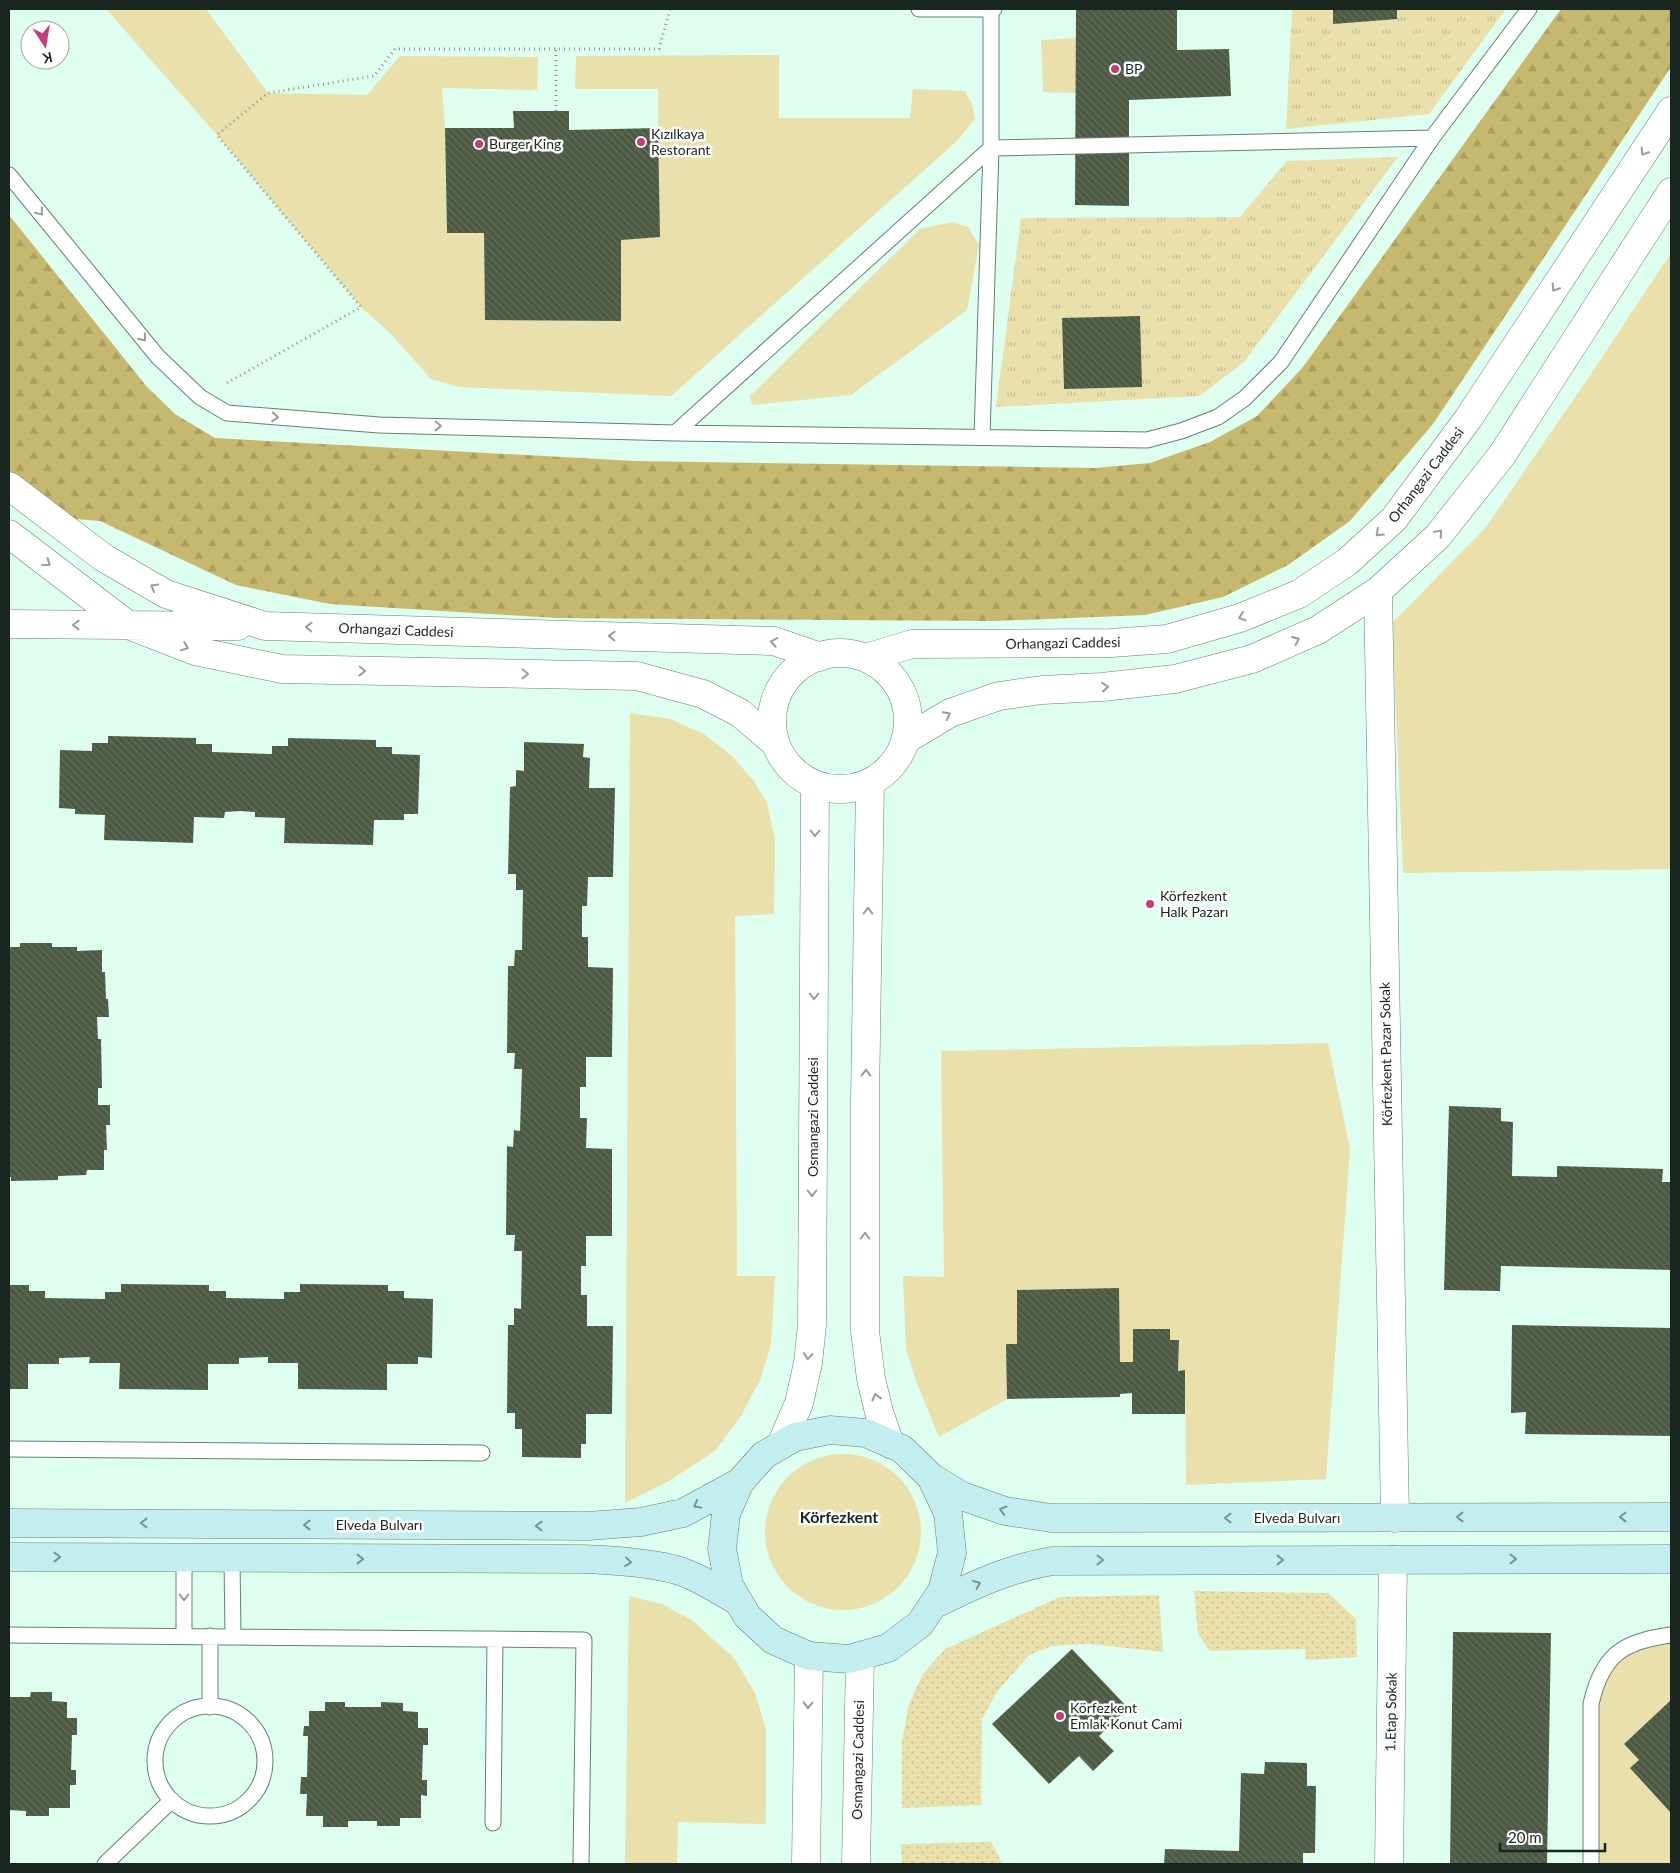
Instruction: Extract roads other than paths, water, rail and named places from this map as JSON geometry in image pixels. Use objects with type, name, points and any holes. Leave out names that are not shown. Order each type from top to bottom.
[{"type":"main road","points":[[830,1430],[866,1433],[890,1444],[902,1449],[931,1477],[948,1513],[952,1553],[942,1591],[920,1624],[888,1648],[849,1659],[809,1656],[773,1640],[746,1616],[729,1585],[722,1550],[726,1514],[740,1482],[764,1455],[795,1437],[830,1430]]},
{"type":"main road","name":"Elveda Bulvarı","points":[[931,1477],[962,1496],[1005,1511],[1051,1518],[1671,1517]]},
{"type":"main road","name":"Elveda Bulvarı","points":[[9,1523],[588,1526],[641,1522],[683,1513],[740,1482]]},
{"type":"main road","points":[[9,1557],[581,1559],[625,1561],[674,1570],[704,1582],[738,1602]]},
{"type":"main road","points":[[933,1605],[997,1575],[1022,1566],[1052,1560],[1671,1559]]},
{"type":"street","name":"Orhangazi Caddesi","points":[[866,658],[912,644],[1111,644],[1167,638],[1240,618],[1299,594],[1347,562],[1394,519],[1468,419],[1671,112]]},
{"type":"street","points":[[905,740],[950,713],[999,696],[1042,690],[1102,688],[1175,679],[1252,659],[1318,630],[1378,591],[1438,536],[1502,455],[1671,192]]},
{"type":"street","name":"Orhangazi Caddesi","points":[[9,486],[104,558],[166,594],[265,626],[774,641],[820,657]]},
{"type":"street","points":[[9,534],[128,625],[195,651],[282,669],[637,676],[703,694],[740,713],[774,742]]},
{"type":"street","name":"Körfezkent Pazar Sokak","points":[[1378,591],[1395,1518]]},
{"type":"street","points":[[9,624],[265,626]]},
{"type":"street","points":[[842,652],[866,658],[886,670],[900,688],[908,710],[908,733],[900,755],[885,772],[866,785],[843,790],[820,788],[800,778],[784,763],[774,742],[770,721],[774,698],[785,679],[801,664],[842,652]]},
{"type":"street","points":[[870,782],[865,1100],[865,1330],[871,1379],[879,1412],[890,1444]]},
{"type":"street","name":"Osmangazi Caddesi","points":[[782,1446],[799,1403],[808,1363],[812,1325],[815,785]]},
{"type":"street","name":"1.Etap Sokak","points":[[1389,1864],[1393,1560]]},
{"type":"street","points":[[806,1864],[809,1656]]},
{"type":"street","name":"Osmangazi Caddesi","points":[[856,1864],[860,1656]]},
{"type":"lane","points":[[919,9],[992,9],[991,148],[982,437]]},
{"type":"lane","points":[[9,175],[158,357],[200,397],[227,414],[370,424],[675,433],[1147,440],[1181,431],[1218,417],[1245,398],[1281,362],[1432,138],[1529,9]]},
{"type":"lane","points":[[675,433],[991,148],[1432,138]]},
{"type":"lane","points":[[9,1449],[482,1453]]},
{"type":"lane","points":[[184,1558],[184,1636]]},
{"type":"lane","points":[[232,1558],[233,1637]]},
{"type":"lane","points":[[9,1635],[584,1640],[581,1864]]},
{"type":"lane","points":[[1591,1864],[1591,1704],[1596,1682],[1607,1662],[1627,1646],[1671,1635]]},
{"type":"lane","points":[[210,1636],[210,1707]]},
{"type":"lane","points":[[493,1823],[496,1639]]},
{"type":"lane","points":[[202,1707],[210,1707],[219,1707],[236,1713],[250,1724],[260,1739],[264,1756],[263,1774],[256,1791],[244,1804],[229,1812],[211,1816],[193,1814],[177,1805],[164,1792],[156,1775],[155,1757],[159,1739],[169,1724],[184,1712],[202,1707]]},
{"type":"lane","points":[[105,1864],[172,1800]]},
{"type":"place","name":"BP","points":[[1115,69]]},
{"type":"place","name":"Kızılkaya Restorant","points":[[641,142]]},
{"type":"place","name":"Burger King","points":[[479,144]]},
{"type":"place","name":"Körfezkent Halk Pazarı","points":[[1150,904]]},
{"type":"place","name":"Körfezkent Emlak Konut Cami","points":[[1060,1716]]},
{"type":"district","name":"Körfezkent","points":[[839,1517]]}]
